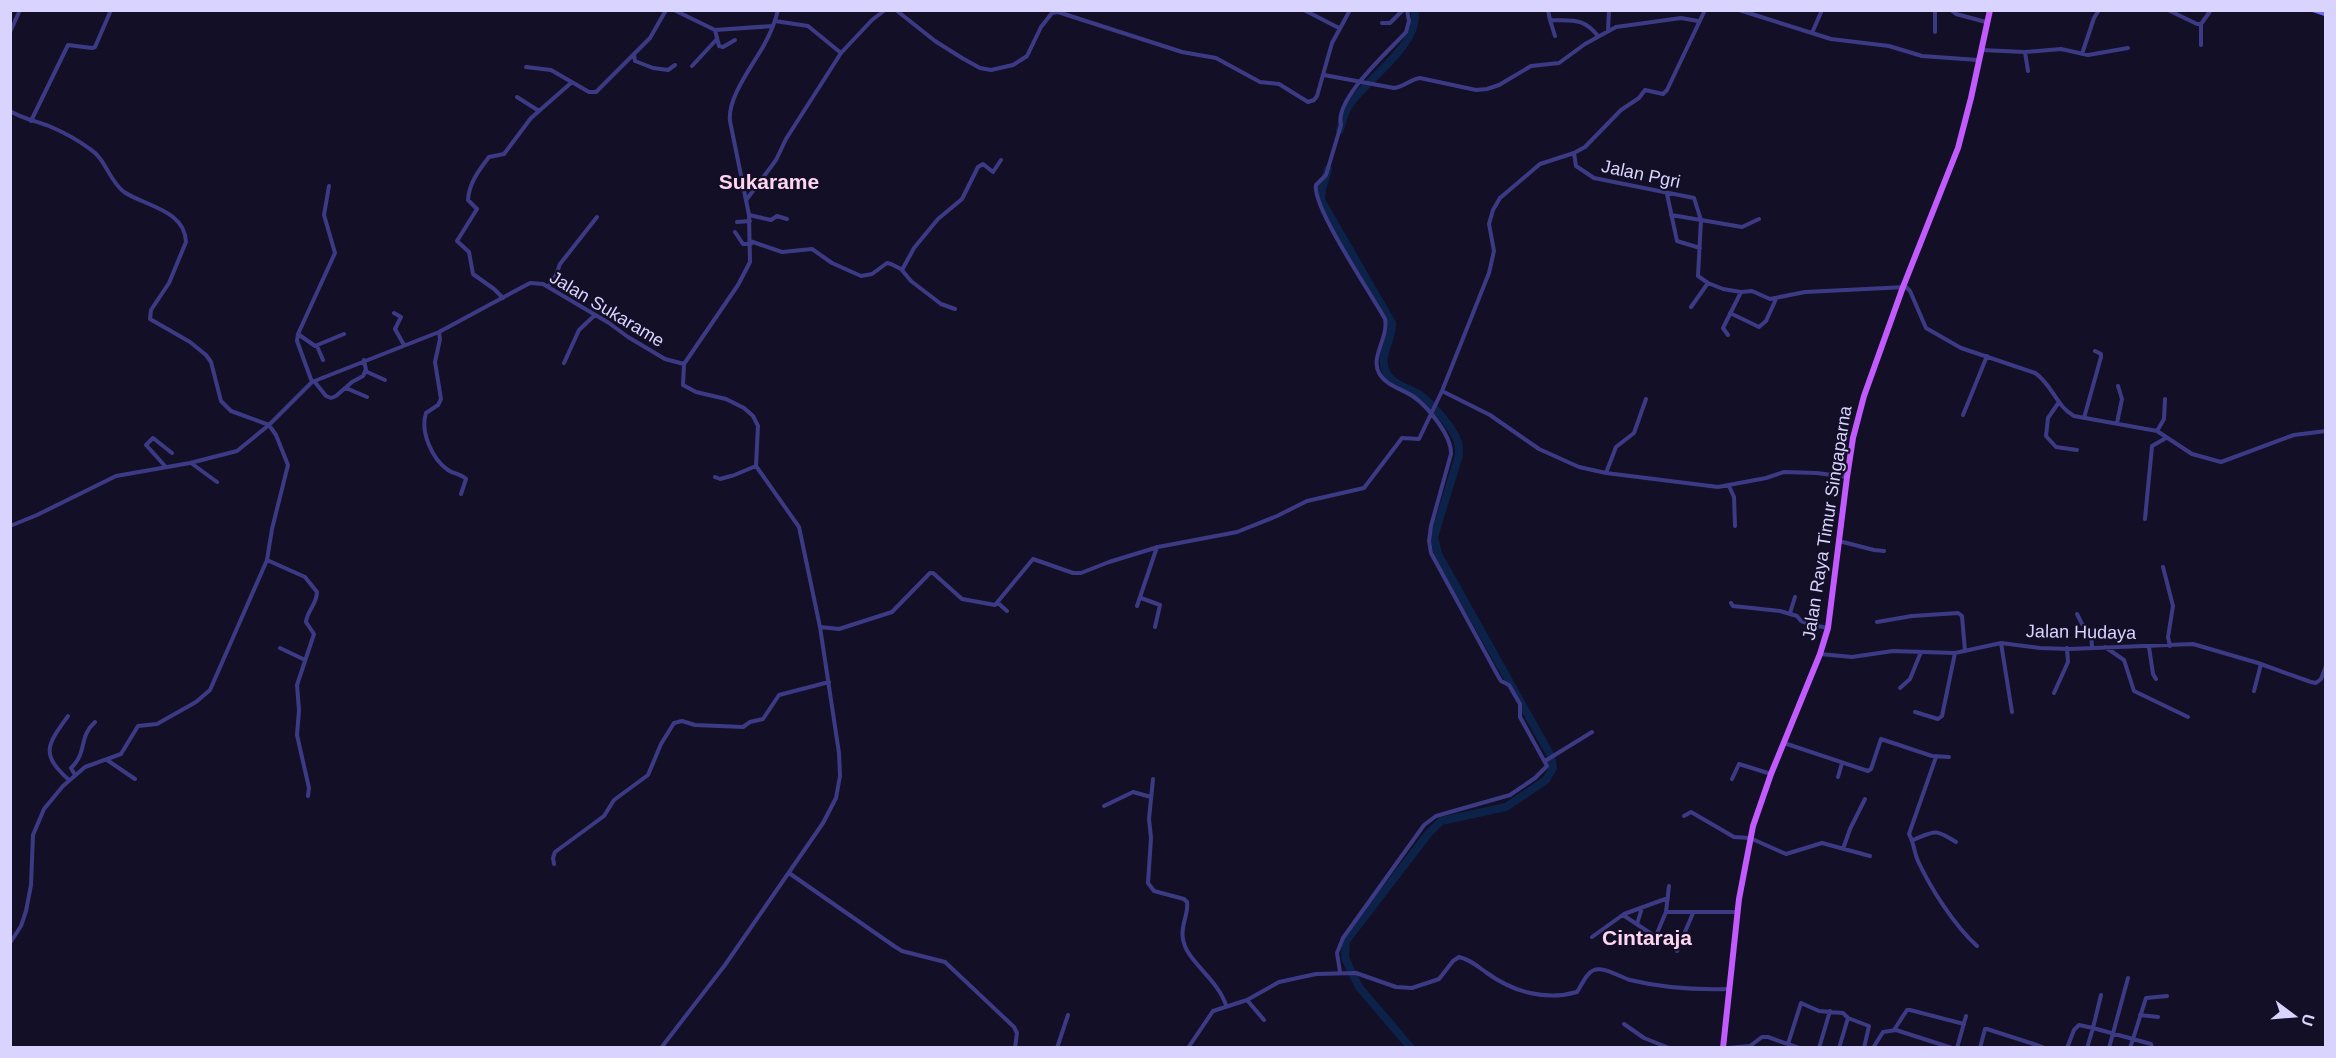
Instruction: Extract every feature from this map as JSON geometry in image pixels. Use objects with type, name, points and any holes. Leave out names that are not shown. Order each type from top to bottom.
[{"type":"main road","name":"Jalan Raya Timur Singaparna","points":[[1723,1047],[1737,912],[1750,838],[1758,807],[1825,639],[1846,477],[1864,396],[1903,287],[1958,148],[1990,10]]},
{"type":"main road","points":[[2314,10],[2325,14]]},
{"type":"street","points":[[10,32],[20,10]]},
{"type":"street","points":[[31,121],[67,46],[69,44],[95,47],[111,10]]},
{"type":"street","points":[[526,67],[551,70],[589,92],[596,92],[650,38],[666,10]]},
{"type":"street","points":[[674,10],[715,30],[774,24],[808,26],[841,53]]},
{"type":"street","points":[[661,1047],[725,965],[823,823],[836,798],[840,776],[829,682],[800,527],[756,466],[758,426],[753,417],[744,408],[726,399],[696,393],[682,382],[684,364],[745,274],[750,262],[750,222],[730,121],[730,110],[774,24],[778,10]]},
{"type":"street","points":[[746,199],[776,160],[786,139],[841,53],[872,20],[885,10]]},
{"type":"street","points":[[897,10],[935,41],[986,70],[1013,65],[1022,60],[1029,52],[1044,23],[1052,13],[1058,12],[1182,52],[1216,58],[1260,82],[1279,84],[1304,101],[1314,100],[1324,75],[1329,52],[1350,10]]},
{"type":"street","points":[[1304,10],[1339,28]]},
{"type":"street","points":[[1382,23],[1393,21],[1405,10],[1408,21],[1406,32],[1344,105],[1340,117],[1341,125],[1326,175],[1316,185],[1317,198],[1341,246],[1385,319],[1386,332],[1376,364],[1378,372],[1386,381],[1413,396],[1447,434],[1452,447],[1431,526],[1429,541],[1431,553],[1498,676],[1501,681],[1509,685],[1520,704],[1520,717],[1549,759]]},
{"type":"street","points":[[1548,10],[1555,36]]},
{"type":"street","points":[[1608,31],[1609,10]]},
{"type":"street","points":[[820,627],[839,629],[892,612],[930,573],[933,573],[962,599],[991,606],[998,603],[1033,559],[1077,573],[1158,547],[1237,532],[1307,501],[1360,490],[1368,485],[1402,438],[1419,439],[1431,415],[1479,299],[1493,257],[1489,224],[1500,198],[1540,164],[1585,147],[1621,110],[1639,98],[1645,90],[1663,93],[1667,90],[1705,10]]},
{"type":"street","points":[[1739,10],[1812,33],[1850,42],[1889,46],[1922,56],[1978,60]]},
{"type":"street","points":[[1812,33],[1822,10]]},
{"type":"street","points":[[1935,10],[1935,32]]},
{"type":"street","points":[[1951,10],[1956,14],[1986,22]]},
{"type":"street","points":[[2082,54],[2099,10]]},
{"type":"street","points":[[2168,10],[2185,20],[2201,24]]},
{"type":"street","points":[[2201,45],[2201,24],[2211,10]]},
{"type":"street","points":[[1324,75],[1371,85],[1401,87],[1416,78],[1476,90],[1486,89],[1499,85],[1531,66],[1559,63],[1598,36],[1621,25],[1681,18],[1698,21]]},
{"type":"street","points":[[1550,20],[1584,22],[1598,36]]},
{"type":"street","points":[[715,30],[716,40],[721,47],[735,40]]},
{"type":"street","points":[[692,66],[716,40]]},
{"type":"street","points":[[1980,50],[2025,52],[2061,49],[2091,55],[2128,48]]},
{"type":"street","points":[[2025,52],[2028,71]]},
{"type":"street","points":[[634,55],[635,61],[653,68],[668,70],[675,65]]},
{"type":"street","points":[[503,298],[473,274],[469,252],[459,244],[458,238],[477,209],[468,200],[474,178],[489,157],[504,154],[539,111],[572,82]]},
{"type":"street","points":[[517,98],[539,111]]},
{"type":"street","points":[[10,111],[49,126],[91,149],[122,190],[169,214],[181,225],[186,242],[169,283],[151,310],[150,319],[190,342],[206,355],[211,362],[217,392],[225,407],[269,425],[276,435],[288,465],[272,529],[267,560],[210,690],[196,702],[157,724],[138,726],[121,754],[85,767],[69,780],[44,809],[33,835],[31,885],[26,910],[21,926],[10,943]]},
{"type":"street","name":"Jalan Pgri","points":[[1574,153],[1576,166],[1594,178],[1694,198],[1701,220]]},
{"type":"street","points":[[902,270],[914,248],[939,219],[962,199],[978,168],[982,164],[993,172],[1001,160]]},
{"type":"street","points":[[329,186],[324,215],[335,254],[298,334],[297,341],[313,381],[323,394],[331,398],[340,394],[363,376],[364,360]]},
{"type":"street","points":[[1667,194],[1677,241],[1700,248]]},
{"type":"street","points":[[749,215],[772,220],[777,216],[787,219]]},
{"type":"street","points":[[1671,215],[1742,227],[1759,219]]},
{"type":"street","points":[[548,287],[560,264],[597,217]]},
{"type":"street","points":[[1701,220],[1698,276],[1708,283],[1729,291],[1752,291],[1768,299],[1805,292],[1903,287],[1910,291],[1926,328],[1952,344],[2035,373],[2074,416],[2157,431],[2192,454],[2221,462],[2295,435],[2325,431]]},
{"type":"street","points":[[736,222],[750,222]]},
{"type":"street","points":[[735,232],[742,244],[751,242],[782,252],[812,249],[832,263],[858,276],[872,273],[887,263],[902,270],[911,281],[941,304],[955,309]]},
{"type":"street","name":"Jalan Sukarame","points":[[10,525],[46,511],[116,476],[190,463],[237,451],[269,425],[313,381],[439,332],[530,284],[539,283],[548,287],[665,359],[684,364]]},
{"type":"street","points":[[1691,307],[1708,283]]},
{"type":"street","points":[[1728,335],[1723,328],[1741,292]]},
{"type":"street","points":[[1730,314],[1759,327],[1766,321],[1776,299]]},
{"type":"street","points":[[394,313],[401,317],[395,329],[404,345]]},
{"type":"street","points":[[564,363],[577,333],[595,315]]},
{"type":"street","points":[[439,332],[440,339],[435,362],[441,399],[438,405],[426,413],[424,430],[433,452],[448,470],[466,478],[461,494]]},
{"type":"street","points":[[298,334],[311,345],[317,346],[344,334]]},
{"type":"street","points":[[317,346],[323,360]]},
{"type":"street","points":[[2084,418],[2101,357],[2101,354],[2095,351]]},
{"type":"street","points":[[1963,415],[1987,356]]},
{"type":"street","points":[[365,371],[385,380]]},
{"type":"street","points":[[2117,423],[2122,399],[2118,386]]},
{"type":"street","points":[[346,388],[367,397]]},
{"type":"street","points":[[1442,391],[1490,415],[1539,449],[1579,467],[1606,473],[1707,487],[1730,486],[1784,472],[1846,477]]},
{"type":"street","points":[[1606,473],[1616,447],[1634,433],[1646,399]]},
{"type":"street","points":[[2157,431],[2164,419],[2164,399]]},
{"type":"street","points":[[2059,402],[2048,418],[2046,436],[2056,447],[2077,450]]},
{"type":"street","points":[[165,467],[146,445],[153,438],[172,453]]},
{"type":"street","points":[[2145,519],[2152,446],[2166,438]]},
{"type":"street","points":[[190,463],[217,482]]},
{"type":"street","points":[[715,477],[720,479],[732,476],[756,466]]},
{"type":"street","points":[[1730,486],[1734,497],[1735,526]]},
{"type":"street","points":[[1839,541],[1884,551]]},
{"type":"street","points":[[1137,606],[1158,547]]},
{"type":"street","points":[[267,560],[305,577],[317,592],[316,600],[306,622],[314,634],[303,659],[297,685],[297,735],[309,788],[308,796]]},
{"type":"street","points":[[2163,567],[2173,606],[2168,637],[2170,646]]},
{"type":"street","points":[[1790,613],[1795,597]]},
{"type":"street","points":[[1140,598],[1160,605],[1155,627]]},
{"type":"street","points":[[998,603],[1007,611]]},
{"type":"street","points":[[1731,603],[1733,606],[1758,607],[1790,613],[1808,624],[1828,628]]},
{"type":"street","points":[[1877,622],[1912,616],[1959,613],[1964,625],[1965,651]]},
{"type":"street","points":[[2077,614],[2082,624],[2091,632],[2092,647]]},
{"type":"street","points":[[2001,643],[2012,712]]},
{"type":"street","name":"Jalan Hudaya","points":[[1821,652],[1852,657],[1893,651],[1955,653],[2001,643],[2067,648],[2185,644],[2202,645],[2316,683],[2321,679],[2325,666]]},
{"type":"street","points":[[2105,646],[2124,660],[2134,691],[2188,717]]},
{"type":"street","points":[[2149,647],[2153,674],[2156,679]]},
{"type":"street","points":[[280,648],[303,659]]},
{"type":"street","points":[[2054,693],[2068,662],[2067,648]]},
{"type":"street","points":[[1900,688],[1913,674],[1921,652]]},
{"type":"street","points":[[1915,712],[1938,719],[1942,716],[1955,653]]},
{"type":"street","points":[[2254,691],[2261,664]]},
{"type":"street","points":[[554,864],[555,852],[604,816],[615,800],[648,775],[661,744],[674,723],[682,721],[695,725],[743,727],[750,722],[763,719],[779,695],[829,682]]},
{"type":"street","points":[[68,716],[51,741],[49,750],[54,766],[69,780]]},
{"type":"street","points":[[75,775],[71,768],[81,756],[86,731],[95,722]]},
{"type":"street","points":[[1342,972],[1337,953],[1343,938],[1424,825],[1436,816],[1510,795],[1544,771],[1549,759],[1592,732]]},
{"type":"street","points":[[1783,742],[1842,764],[1869,770],[1881,739],[1936,757],[1949,757]]},
{"type":"street","points":[[1936,757],[1909,834],[1913,840],[1917,859],[1937,893],[1963,933],[1977,946]]},
{"type":"street","points":[[107,760],[135,779]]},
{"type":"street","points":[[1732,779],[1739,764],[1771,774]]},
{"type":"street","points":[[1838,777],[1842,764]]},
{"type":"street","points":[[1153,779],[1149,819],[1151,844],[1148,884],[1154,891],[1184,899],[1187,902],[1182,934],[1184,944],[1219,987],[1226,1005]]},
{"type":"street","points":[[1104,806],[1133,792],[1151,797]]},
{"type":"street","points":[[1843,849],[1865,799]]},
{"type":"street","points":[[1684,816],[1691,812],[1734,837],[1750,838],[1786,854],[1822,843],[1870,856]]},
{"type":"street","points":[[1913,840],[1932,831],[1956,842]]},
{"type":"street","points":[[789,873],[894,946],[910,953],[945,962],[1014,1027],[1017,1033],[1015,1047]]},
{"type":"street","points":[[1652,945],[1666,912],[1669,886]]},
{"type":"street","points":[[1592,937],[1623,915],[1668,898]]},
{"type":"street","points":[[1637,924],[1643,907]]},
{"type":"street","points":[[1666,912],[1737,912]]},
{"type":"street","points":[[1677,951],[1693,913]]},
{"type":"street","points":[[1623,915],[1656,937]]},
{"type":"street","points":[[1188,1047],[1209,1014],[1226,1005],[1246,1000],[1279,982],[1342,972],[1356,973],[1396,987],[1412,988],[1438,979],[1459,957],[1474,962],[1488,974],[1507,985],[1532,995],[1577,992],[1588,974],[1600,969],[1619,977],[1662,987],[1728,989]]},
{"type":"street","points":[[2109,1047],[2128,978]]},
{"type":"street","points":[[2087,1047],[2100,995]]},
{"type":"street","points":[[2130,1047],[2147,997],[2167,996]]},
{"type":"street","points":[[1246,1000],[1264,1020]]},
{"type":"street","points":[[1788,1044],[1802,1004],[1819,1011],[1846,1014],[1848,1018],[1869,1026],[1864,1047]]},
{"type":"street","points":[[1894,1030],[1907,1010],[1964,1024]]},
{"type":"street","points":[[1819,1047],[1830,1011]]},
{"type":"street","points":[[1057,1047],[1068,1015]]},
{"type":"street","points":[[2140,1015],[2158,1017]]},
{"type":"street","points":[[1957,1047],[1966,1016]]},
{"type":"street","points":[[1839,1047],[1848,1018]]},
{"type":"street","points":[[1624,1024],[1644,1038],[1669,1047]]},
{"type":"street","points":[[2067,1047],[2076,1026],[2093,1028],[2133,1039],[2151,1044],[2152,1047]]},
{"type":"street","points":[[1980,1047],[1985,1029],[2045,1047]]},
{"type":"street","points":[[1873,1047],[1882,1032],[1894,1030],[1952,1047]]},
{"type":"street","points":[[1728,1047],[1750,1046],[1762,1037],[1798,1047]]},
{"type":"waterway","points":[[1340,130],[1350,104],[1391,60],[1410,35],[1414,22],[1414,10]]},
{"type":"waterway","points":[[1328,169],[1321,200],[1392,323],[1384,360],[1386,372],[1396,383],[1420,395],[1430,403],[1447,423],[1458,442],[1459,455],[1434,537],[1438,554],[1551,756],[1553,768],[1546,780],[1506,807],[1441,821],[1428,834],[1346,941],[1345,958],[1359,987],[1411,1048]]},
{"type":"district","name":"Sukarame","points":[[769,182]]},
{"type":"district","name":"Cintaraja","points":[[1647,938]]}]
